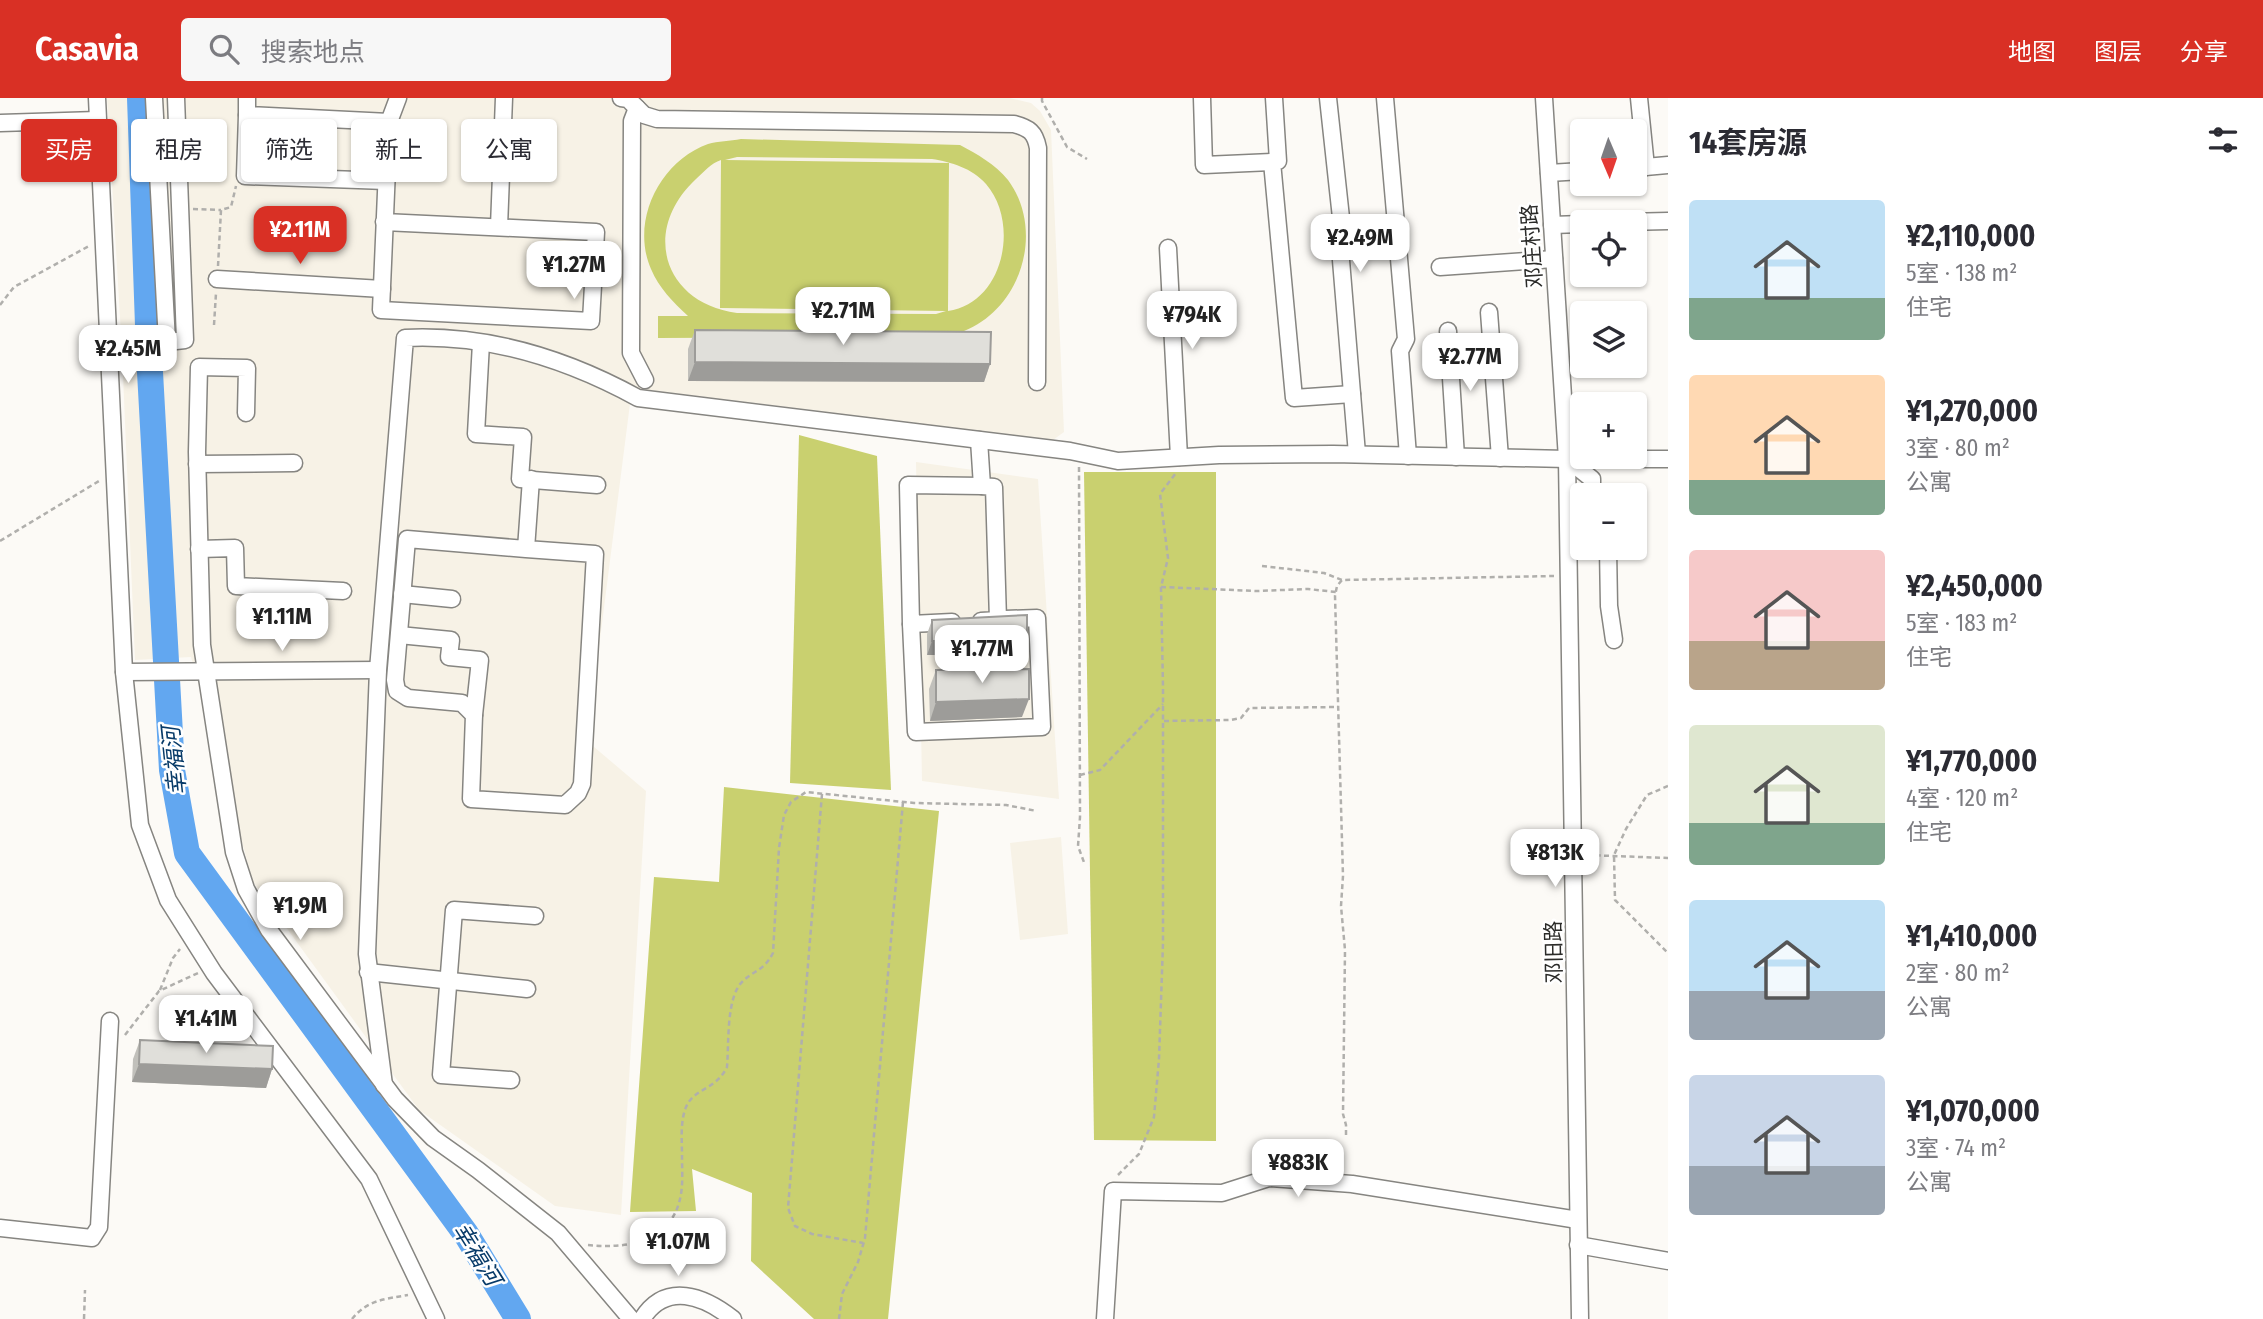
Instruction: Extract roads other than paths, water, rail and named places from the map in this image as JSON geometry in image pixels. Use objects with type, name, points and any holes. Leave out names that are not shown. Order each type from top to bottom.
[{"type":"street","points":[[97,98],[97,119]]},
{"type":"street","points":[[154,98],[155,119]]},
{"type":"street","points":[[177,98],[177,119]]},
{"type":"street","points":[[390,119],[398,98]]},
{"type":"street","points":[[499,228],[504,98]]},
{"type":"street","points":[[621,98],[628,99],[644,115],[657,119],[1014,124],[1028,128],[1036,136],[1038,148],[1037,382]]},
{"type":"street","points":[[1202,98],[1204,165],[1278,161],[1274,98]]},
{"type":"street","points":[[1328,98],[1342,227],[1339,236],[1357,454]]},
{"type":"street","points":[[1385,98],[1406,339],[1400,351],[1408,456]]},
{"type":"street","name":"邓庄村路","points":[[1544,98],[1567,459]]},
{"type":"street","points":[[1639,98],[1639,119]]},
{"type":"street","points":[[351,180],[245,176],[247,106],[362,119]]},
{"type":"street","points":[[637,108],[632,121],[631,352],[645,380]]},
{"type":"street","points":[[0,123],[21,122]]},
{"type":"street","points":[[1272,162],[1294,398],[1352,394]]},
{"type":"street","points":[[1647,166],[1668,164]]},
{"type":"street","points":[[1549,173],[1570,172]]},
{"type":"street","points":[[100,182],[124,672],[140,825],[168,900],[211,968],[369,1179],[436,1319]]},
{"type":"street","points":[[158,182],[167,342],[185,340],[180,182]]},
{"type":"street","points":[[384,222],[596,232],[591,321],[381,310],[384,222],[386,182]]},
{"type":"street","points":[[1647,221],[1668,221]]},
{"type":"street","points":[[1552,225],[1570,224]]},
{"type":"street","points":[[160,228],[182,225]]},
{"type":"street","points":[[1168,248],[1179,457]]},
{"type":"street","points":[[1440,267],[1554,258]]},
{"type":"street","points":[[216,279],[382,289]]},
{"type":"street","points":[[164,303],[184,302]]},
{"type":"street","points":[[1489,312],[1500,458]]},
{"type":"street","points":[[1448,331],[1456,457]]},
{"type":"street","points":[[384,1085],[367,954],[378,670],[405,338],[441,336],[530,351],[610,382],[638,398],[1078,453],[1118,461],[1219,455],[1357,454],[1668,460]]},
{"type":"street","points":[[481,343],[476,434],[523,438],[520,479],[597,485]]},
{"type":"street","points":[[246,413],[247,368],[199,367],[197,458],[202,645],[234,852],[246,888],[269,930],[395,1099],[433,1138],[558,1233],[631,1319]]},
{"type":"street","points":[[978,440],[982,486]]},
{"type":"street","points":[[197,458],[294,463]]},
{"type":"street","points":[[1567,459],[1592,479],[1592,483]]},
{"type":"street","name":"邓旧路","points":[[1567,459],[1580,1319]]},
{"type":"street","points":[[526,549],[531,480]]},
{"type":"street","points":[[911,624],[998,620],[1037,618],[1042,727],[916,732],[911,624],[908,485],[994,487],[998,620]]},
{"type":"street","points":[[399,635],[451,640],[449,657],[480,660],[474,715],[471,799],[565,805],[578,793],[582,784],[595,554],[407,539],[402,594],[399,635],[396,680],[397,691],[408,698],[462,703],[474,715]]},
{"type":"street","points":[[199,549],[235,548],[236,586],[343,591]]},
{"type":"street","points":[[1608,560],[1609,606],[1614,640]]},
{"type":"street","points":[[402,594],[452,599]]},
{"type":"street","points":[[124,672],[378,670]]},
{"type":"street","points":[[511,1080],[441,1075],[454,910],[535,916]]},
{"type":"street","points":[[368,972],[527,989]]},
{"type":"street","points":[[0,1228],[92,1238],[99,1227],[110,1021]]},
{"type":"street","points":[[1105,1319],[1113,1191],[1222,1193],[1269,1178],[1352,1184],[1578,1220]]},
{"type":"street","points":[[1578,1245],[1668,1261]]},
{"type":"street","points":[[642,1319],[652,1304],[667,1297],[695,1297],[733,1319]]},
{"type":"waterway","name":"幸福河","points":[[140,98],[149,354],[172,770],[187,853],[466,1234],[518,1319]]}]
